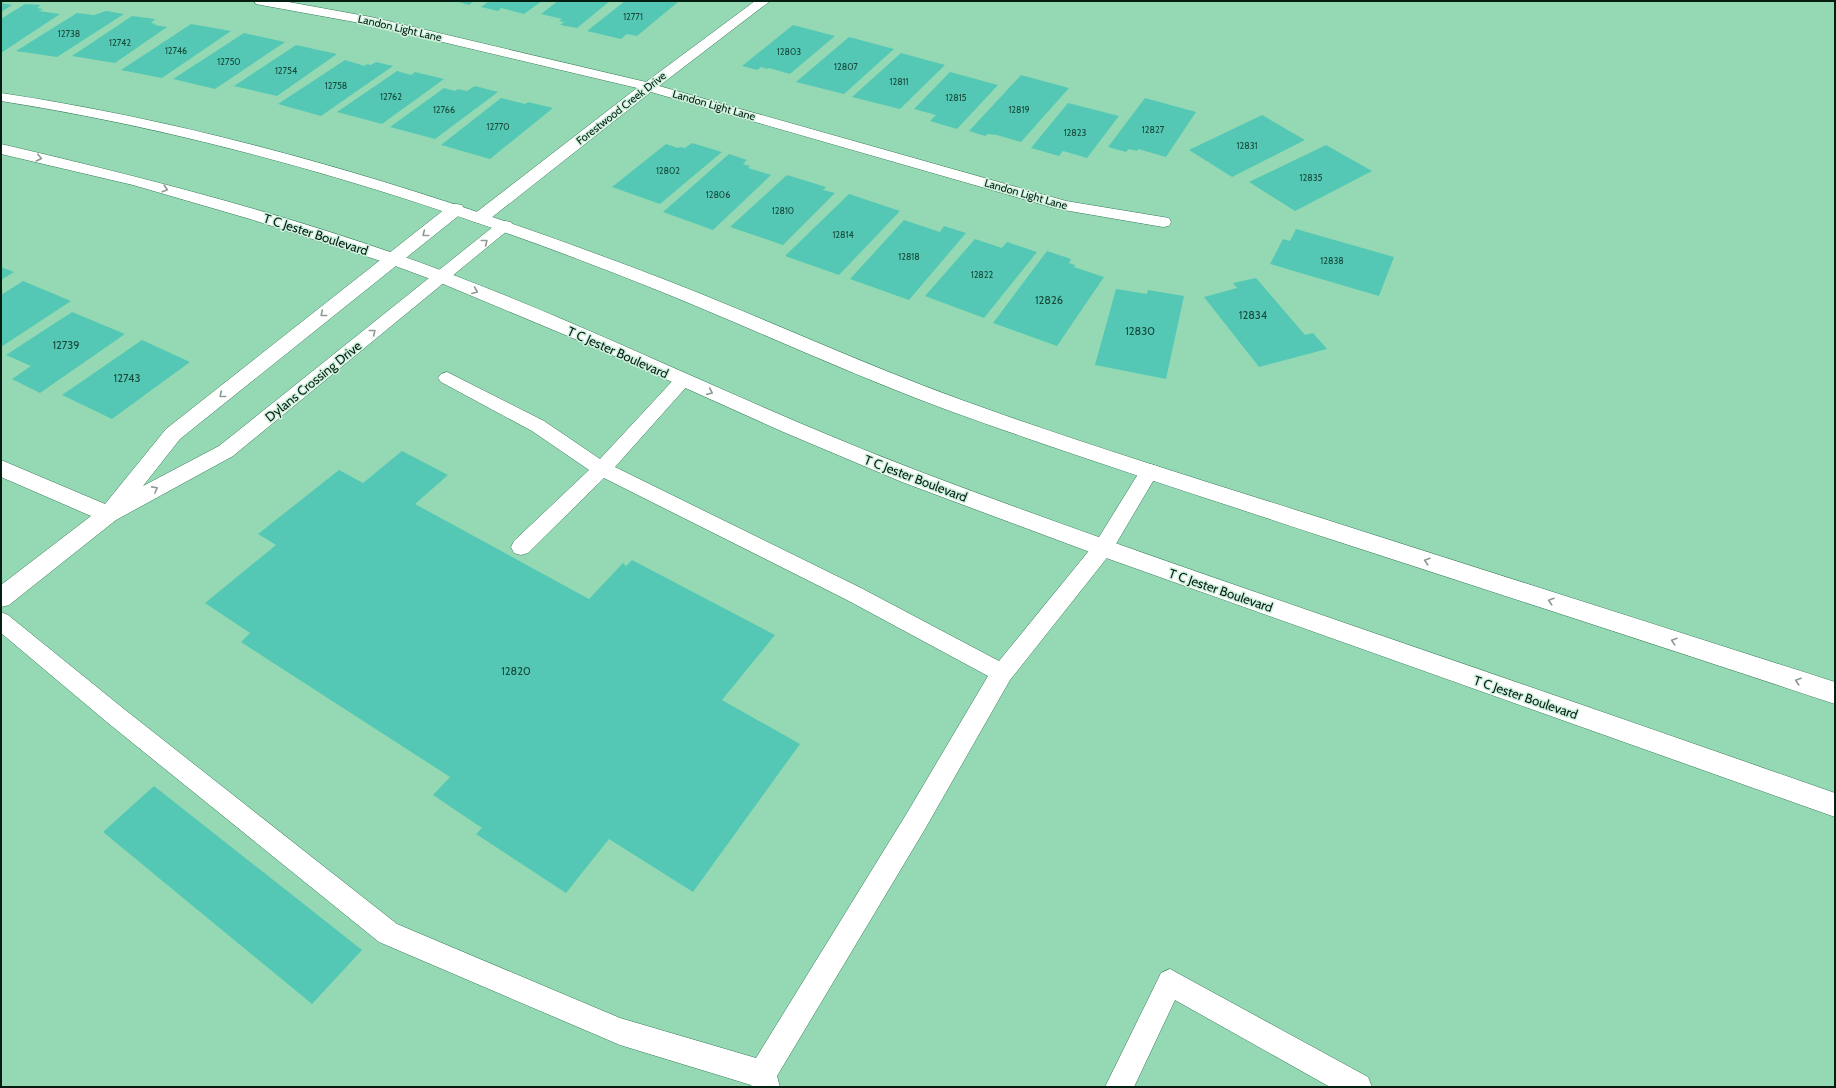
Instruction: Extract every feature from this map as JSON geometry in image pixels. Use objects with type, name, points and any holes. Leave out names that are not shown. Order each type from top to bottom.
[{"type":"street","name":"Landon Light Lane","points":[[261,1],[371,21],[648,87],[1064,206],[1163,222]]},
{"type":"street","name":"Forestwood Creek Drive","points":[[480,218],[648,87],[763,1]]},
{"type":"street","points":[[1,97],[66,107],[202,136],[319,167],[456,210],[505,226],[669,288],[841,361],[952,404],[1079,448],[1835,693]]},
{"type":"street","name":"T C Jester Boulevard","points":[[1,149],[144,183],[256,215],[393,259],[442,277],[594,340],[788,426],[909,476],[1103,548],[1835,805]]},
{"type":"street","name":"Dylans Crossing Drive","points":[[108,514],[173,434],[456,210]]},
{"type":"street","name":"Dylans Crossing Drive","points":[[1,598],[108,514],[226,451],[505,226]]},
{"type":"street","points":[[1,468],[108,514]]},
{"type":"lane","points":[[447,378],[538,426],[602,469],[854,594],[1002,673]]},
{"type":"lane","points":[[521,547],[602,469],[683,380]]},
{"type":"lane","points":[[1,621],[116,716],[388,933],[620,1031],[764,1081],[1002,673],[1103,548],[1150,471]]},
{"type":"lane","points":[[1119,1087],[1170,982],[1358,1087]]},
{"type":"building","points":[[455,1],[474,1],[469,5]]},
{"type":"building","points":[[489,1],[542,1],[524,14],[501,8],[498,11],[481,7]]},
{"type":"building","points":[[558,1],[610,1],[577,28],[560,25],[564,22],[559,21],[562,19],[541,14]]},
{"type":"building","points":[[625,1],[678,2],[637,36],[627,34],[621,39],[587,31]]},
{"type":"building","points":[[1,3],[12,5],[1,12]]},
{"type":"building","points":[[25,4],[41,5],[37,8],[43,9],[39,11],[60,14],[1,53],[1,19]]},
{"type":"building","points":[[106,11],[124,14],[57,57],[16,51],[77,13],[94,15]]},
{"type":"building","points":[[132,16],[155,19],[151,23],[156,24],[154,25],[167,27],[115,63],[72,56]]},
{"type":"building","points":[[191,24],[231,31],[162,78],[121,70]]},
{"type":"building","points":[[793,25],[835,36],[790,74],[769,68],[767,69],[761,67],[757,70],[742,66]]},
{"type":"building","points":[[244,33],[285,42],[215,89],[173,79]]},
{"type":"building","points":[[849,37],[894,49],[844,94],[796,82]]},
{"type":"building","points":[[296,45],[337,54],[277,96],[234,86]]},
{"type":"building","points":[[901,53],[945,65],[900,109],[852,97]]},
{"type":"building","points":[[345,60],[365,66],[376,62],[393,66],[321,116],[278,104]]},
{"type":"building","points":[[397,71],[411,75],[415,72],[444,79],[382,124],[337,112]]},
{"type":"building","points":[[950,72],[998,85],[957,129],[930,121],[936,115],[914,109]]},
{"type":"building","points":[[1021,75],[1069,88],[1021,142],[997,135],[988,134],[985,136],[969,131]]},
{"type":"building","points":[[475,86],[498,92],[435,139],[390,127],[444,88],[455,91],[458,89],[467,91]]},
{"type":"building","points":[[501,98],[525,104],[528,102],[553,108],[490,159],[441,145]]},
{"type":"building","points":[[1145,98],[1196,112],[1166,157],[1138,149],[1137,151],[1129,149],[1126,152],[1108,147]]},
{"type":"building","points":[[1068,103],[1119,116],[1087,158],[1063,151],[1059,156],[1031,148]]},
{"type":"building","points":[[1262,115],[1305,140],[1232,177],[1189,150]]},
{"type":"building","points":[[692,143],[722,152],[660,204],[612,187],[666,144],[678,148],[685,148]]},
{"type":"building","points":[[1326,145],[1372,171],[1295,211],[1249,182]]},
{"type":"building","points":[[729,154],[747,160],[743,164],[750,166],[748,168],[771,175],[713,230],[663,212]]},
{"type":"building","points":[[787,175],[826,187],[823,190],[835,193],[783,245],[730,227]]},
{"type":"building","points":[[849,194],[900,211],[839,275],[785,256]]},
{"type":"building","points":[[904,220],[940,232],[944,226],[966,233],[909,300],[850,279]]},
{"type":"building","points":[[1296,229],[1394,257],[1379,296],[1270,264],[1283,239],[1290,241]]},
{"type":"building","points":[[975,239],[1002,248],[1007,242],[1037,252],[984,318],[925,296]]},
{"type":"building","points":[[1047,251],[1071,259],[1069,263],[1075,265],[1074,267],[1104,277],[1057,346],[993,323]]},
{"type":"building","points":[[1,267],[14,272],[1,280]]},
{"type":"building","points":[[1256,278],[1305,335],[1313,333],[1327,349],[1259,367],[1204,297],[1237,288],[1233,283]]},
{"type":"building","points":[[23,281],[71,301],[1,347],[1,295]]},
{"type":"building","points":[[1116,289],[1147,294],[1148,290],[1184,296],[1166,379],[1095,365]]},
{"type":"building","points":[[72,312],[125,334],[40,393],[12,379],[31,366],[6,355]]},
{"type":"building","points":[[142,340],[190,362],[112,419],[62,395]]},
{"type":"building","points":[[402,451],[448,475],[415,504],[589,599],[623,563],[626,566],[632,560],[775,635],[722,700],[800,744],[693,892],[609,839],[566,893],[476,834],[482,828],[433,795],[450,777],[241,642],[250,633],[205,603],[276,545],[258,534],[339,470],[363,483]]},
{"type":"building","points":[[154,786],[362,950],[312,1004],[103,832]]}]
